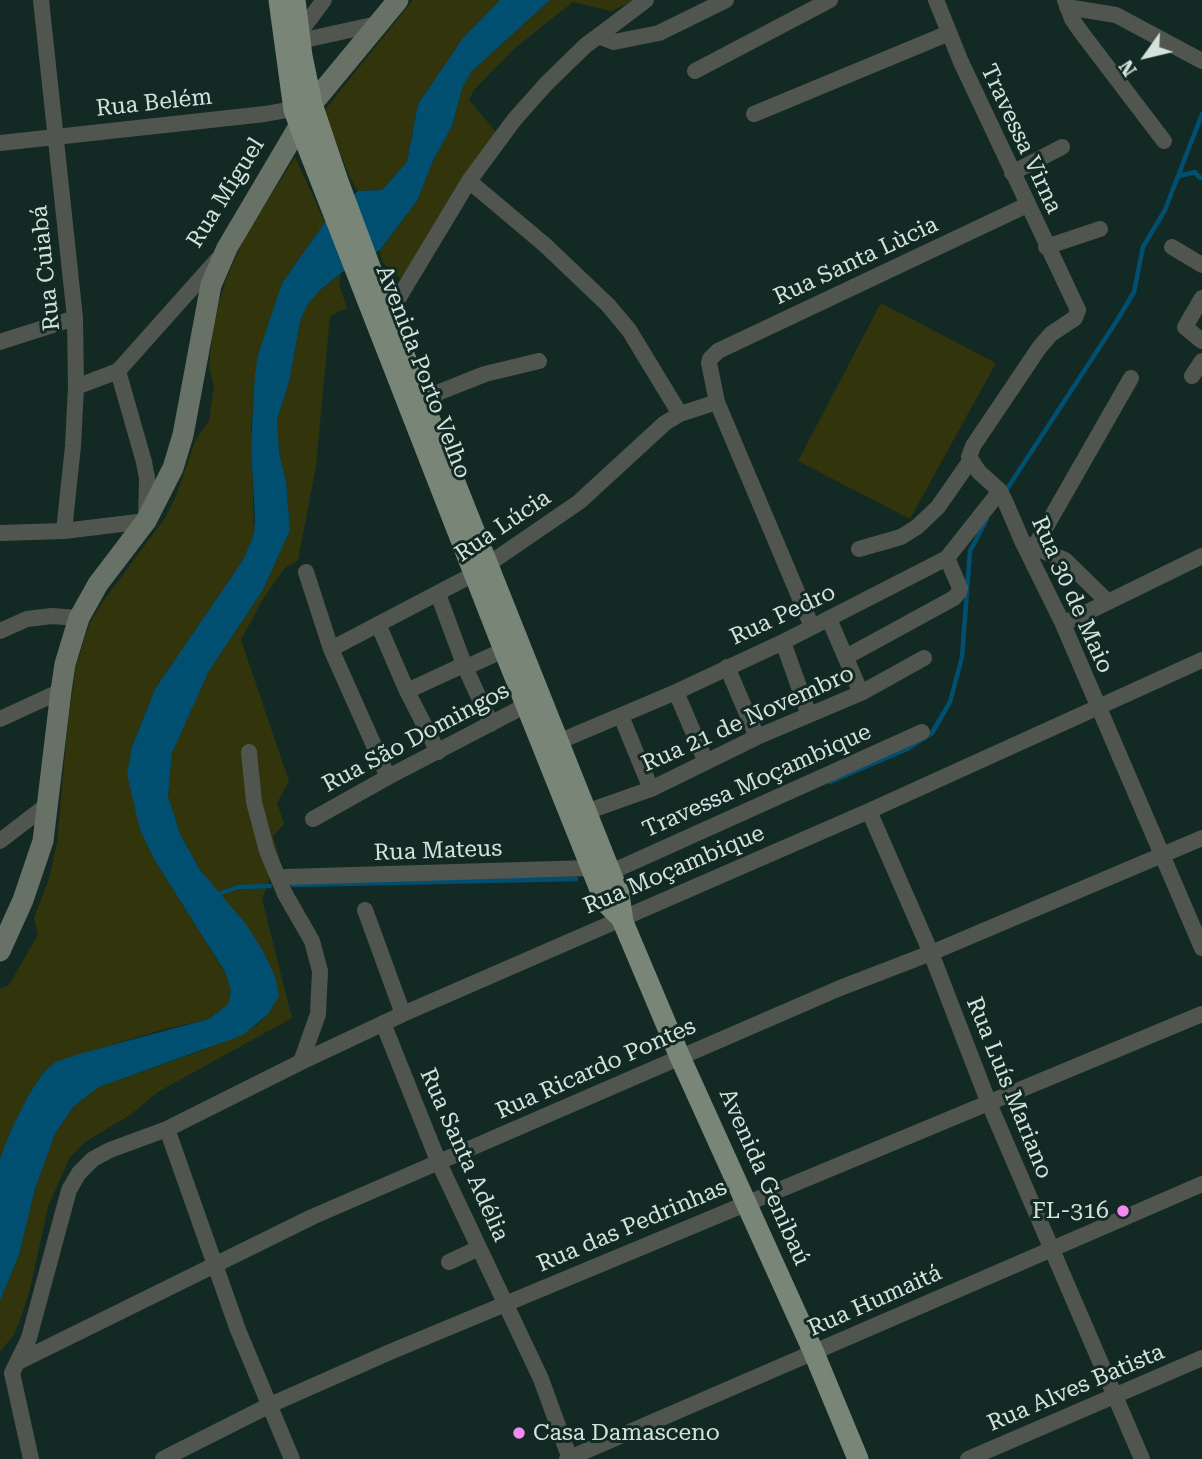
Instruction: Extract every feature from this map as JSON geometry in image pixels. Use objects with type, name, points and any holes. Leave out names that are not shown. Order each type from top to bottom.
[{"type":"main road","points":[[279,0],[302,113]]},
{"type":"main road","points":[[295,0],[300,36],[302,113]]},
{"type":"main road","name":"Rua Miguel","points":[[227,248],[302,113],[398,0]]},
{"type":"main road","name":"Avenida Porto Velho","points":[[302,113],[481,569]]},
{"type":"main road","points":[[0,951],[35,869],[43,841],[65,664],[79,618],[98,584],[146,521],[162,494],[183,435],[211,285],[227,248]]},
{"type":"main road","name":"Avenida Porto Velho","points":[[361,265],[385,307],[422,399],[481,569]]},
{"type":"main road","name":"Avenida Genibaú","points":[[481,569],[504,650],[558,742],[586,812],[601,870],[605,902],[621,918],[680,1057],[814,1353],[858,1459]]},
{"type":"main road","name":"Avenida Genibaú","points":[[481,569],[601,870]]},
{"type":"street","name":"Rua Cuiabá","points":[[41,0],[75,317],[73,446],[64,531]]},
{"type":"street","points":[[300,36],[324,0]]},
{"type":"street","points":[[385,307],[398,299],[469,181],[514,120],[546,84],[598,36],[646,0]]},
{"type":"street","points":[[598,36],[614,42],[659,33],[726,0]]},
{"type":"street","points":[[695,71],[830,0]]},
{"type":"street","name":"Travessa Virna","points":[[936,0],[1078,314],[1051,334],[1039,348],[973,446],[970,461]]},
{"type":"street","points":[[1066,3],[1116,15],[1202,61]]},
{"type":"street","points":[[1066,3],[1081,32],[1164,141]]},
{"type":"street","points":[[300,36],[377,24]]},
{"type":"street","points":[[754,114],[949,33]]},
{"type":"street","name":"Rua Belém","points":[[0,143],[302,113]]},
{"type":"street","points":[[1012,173],[1062,147]]},
{"type":"street","points":[[469,181],[545,245],[608,305],[646,356],[680,414],[717,401],[812,627]]},
{"type":"street","name":"Rua Santa Lùcia","points":[[717,401],[709,363],[718,351],[1027,205]]},
{"type":"street","points":[[1046,247],[1100,229]]},
{"type":"street","points":[[1171,247],[1202,265]]},
{"type":"street","name":"Rua Miguel","points":[[76,387],[118,371],[227,248]]},
{"type":"street","points":[[1202,298],[1185,327],[1202,341]]},
{"type":"street","points":[[0,342],[75,317]]},
{"type":"street","points":[[422,399],[485,374],[538,361]]},
{"type":"street","points":[[1192,376],[1202,361]]},
{"type":"street","points":[[0,533],[64,531],[146,521],[147,478],[118,371]]},
{"type":"street","points":[[1108,602],[1065,560],[1029,545],[1131,378]]},
{"type":"street","name":"Rua Lúcia","points":[[331,649],[481,569],[579,502],[651,433],[680,414]]},
{"type":"street","points":[[859,549],[901,537],[917,527],[938,507],[970,461]]},
{"type":"street","name":"Rua 30 de Maio","points":[[970,461],[1000,491],[1029,545],[1202,948]]},
{"type":"street","name":"Rua Pedro","points":[[558,742],[676,692],[783,642],[947,558],[1000,491]]},
{"type":"street","points":[[1063,624],[1202,556]]},
{"type":"street","points":[[846,657],[954,598],[960,588],[947,558]]},
{"type":"street","points":[[306,572],[331,649],[388,777]]},
{"type":"street","points":[[438,594],[465,667],[491,724]]},
{"type":"street","points":[[0,631],[27,619],[52,616],[79,618]]},
{"type":"street","points":[[829,620],[861,694]]},
{"type":"street","points":[[378,625],[438,752]]},
{"type":"street","points":[[783,642],[809,715]]},
{"type":"street","points":[[407,691],[504,650]]},
{"type":"street","name":"Rua 21 de Novembro","points":[[586,812],[651,789],[757,737],[861,694],[924,658]]},
{"type":"street","name":"Rua Moçambique","points":[[18,1362],[29,1338],[66,1199],[79,1173],[101,1154],[167,1129],[383,1023],[869,811],[1202,660]]},
{"type":"street","points":[[727,667],[757,737]]},
{"type":"street","points":[[0,719],[61,691]]},
{"type":"street","points":[[676,692],[706,762]]},
{"type":"street","name":"Rua São Domingos","points":[[313,819],[533,702]]},
{"type":"street","points":[[621,716],[651,789]]},
{"type":"street","name":"Travessa Moçambique","points":[[601,870],[922,732]]},
{"type":"street","points":[[249,752],[254,802],[267,851],[285,894],[312,941],[320,971],[318,1014],[301,1062]]},
{"type":"street","points":[[0,841],[47,805]]},
{"type":"street","name":"Rua Luís Mariano","points":[[869,811],[931,953],[988,1101],[1142,1459]]},
{"type":"street","name":"Rua Ricardo Pontes","points":[[18,1362],[312,1217],[840,988],[931,953],[1202,838]]},
{"type":"street","name":"Rua Mateus","points":[[286,877],[601,870]]},
{"type":"street","points":[[365,910],[403,1014]]},
{"type":"street","name":"Rua das Pedrinhas","points":[[163,1459],[270,1405],[507,1303],[1202,1014]]},
{"type":"street","name":"Rua Santa Adélia","points":[[383,1023],[439,1163],[541,1379],[569,1459]]},
{"type":"street","points":[[167,1129],[239,1330],[292,1459]]},
{"type":"street","name":"Rua Humaitá","points":[[569,1459],[1202,1184]]},
{"type":"street","points":[[449,1262],[479,1248]]},
{"type":"street","name":"Rua Alves Batista","points":[[968,1459],[1202,1358]]},
{"type":"street","points":[[18,1362],[12,1373],[31,1459]]},
{"type":"shaded area","points":[[413,0],[500,0],[463,38],[418,104],[407,162],[382,190],[358,191],[350,178],[324,111]]},
{"type":"shaded area","points":[[550,0],[637,0],[611,11],[573,2],[515,48],[474,90],[469,100],[501,138],[407,284],[382,262],[380,250],[417,201],[433,161],[452,126],[462,89],[471,72]]},
{"type":"shaded area","points":[[295,157],[325,222],[282,283],[258,355],[251,428],[254,534],[243,560],[155,689],[132,747],[140,830],[154,859],[225,973],[231,990],[228,1004],[209,1019],[55,1062],[43,1073],[28,1096],[0,1159],[0,989],[9,985],[38,935],[34,918],[48,882],[57,843],[76,666],[89,624],[165,518],[176,496],[196,439],[209,421],[214,386],[209,366],[214,319],[226,279],[246,235]]},
{"type":"shaded area","points":[[341,273],[339,284],[347,308],[330,316],[316,466],[298,560],[285,568],[263,599],[241,640],[289,781],[277,803],[284,824],[273,836],[279,856],[262,899],[292,1018],[158,1092],[130,1115],[85,1142],[70,1157],[48,1207],[29,1293],[19,1323],[13,1336],[0,1352],[0,1301],[19,1255],[35,1189],[55,1134],[73,1107],[99,1087],[206,1049],[256,1026],[268,1014],[278,996],[221,895],[200,870],[180,834],[168,796],[172,753],[209,671],[263,590],[290,530],[277,420],[289,382],[301,318],[320,290]]},
{"type":"shaded area","points":[[881,303],[996,363],[910,519],[798,461]]},
{"type":"water","points":[[500,0],[550,0],[471,72],[462,89],[452,126],[433,161],[417,201],[380,250],[341,273],[320,290],[301,318],[289,382],[277,420],[290,530],[263,590],[209,671],[172,753],[168,796],[180,834],[200,870],[246,924],[263,951],[275,976],[279,996],[268,1014],[243,1035],[99,1087],[73,1107],[55,1134],[35,1189],[19,1255],[0,1301],[0,1159],[28,1096],[43,1073],[55,1062],[79,1054],[209,1019],[228,1004],[231,990],[225,972],[154,859],[140,830],[127,774],[132,747],[155,689],[243,560],[254,534],[251,445],[255,375],[258,355],[282,283],[325,222],[358,191],[382,190],[407,162],[418,104],[463,38]]},
{"type":"waterway","points":[[1005,492],[1134,292],[1143,247],[1165,210],[1202,114]]},
{"type":"waterway","points":[[1179,176],[1195,172],[1202,178]]},
{"type":"waterway","points":[[830,782],[907,749],[932,733],[950,702],[962,657],[970,551],[987,519]]},
{"type":"waterway","points":[[293,885],[576,879]]},
{"type":"waterway","points":[[216,895],[238,887],[270,886]]},
{"type":"place","name":"FL-316","points":[[1123,1211]]},
{"type":"place","name":"Casa Damasceno","points":[[519,1433]]}]
